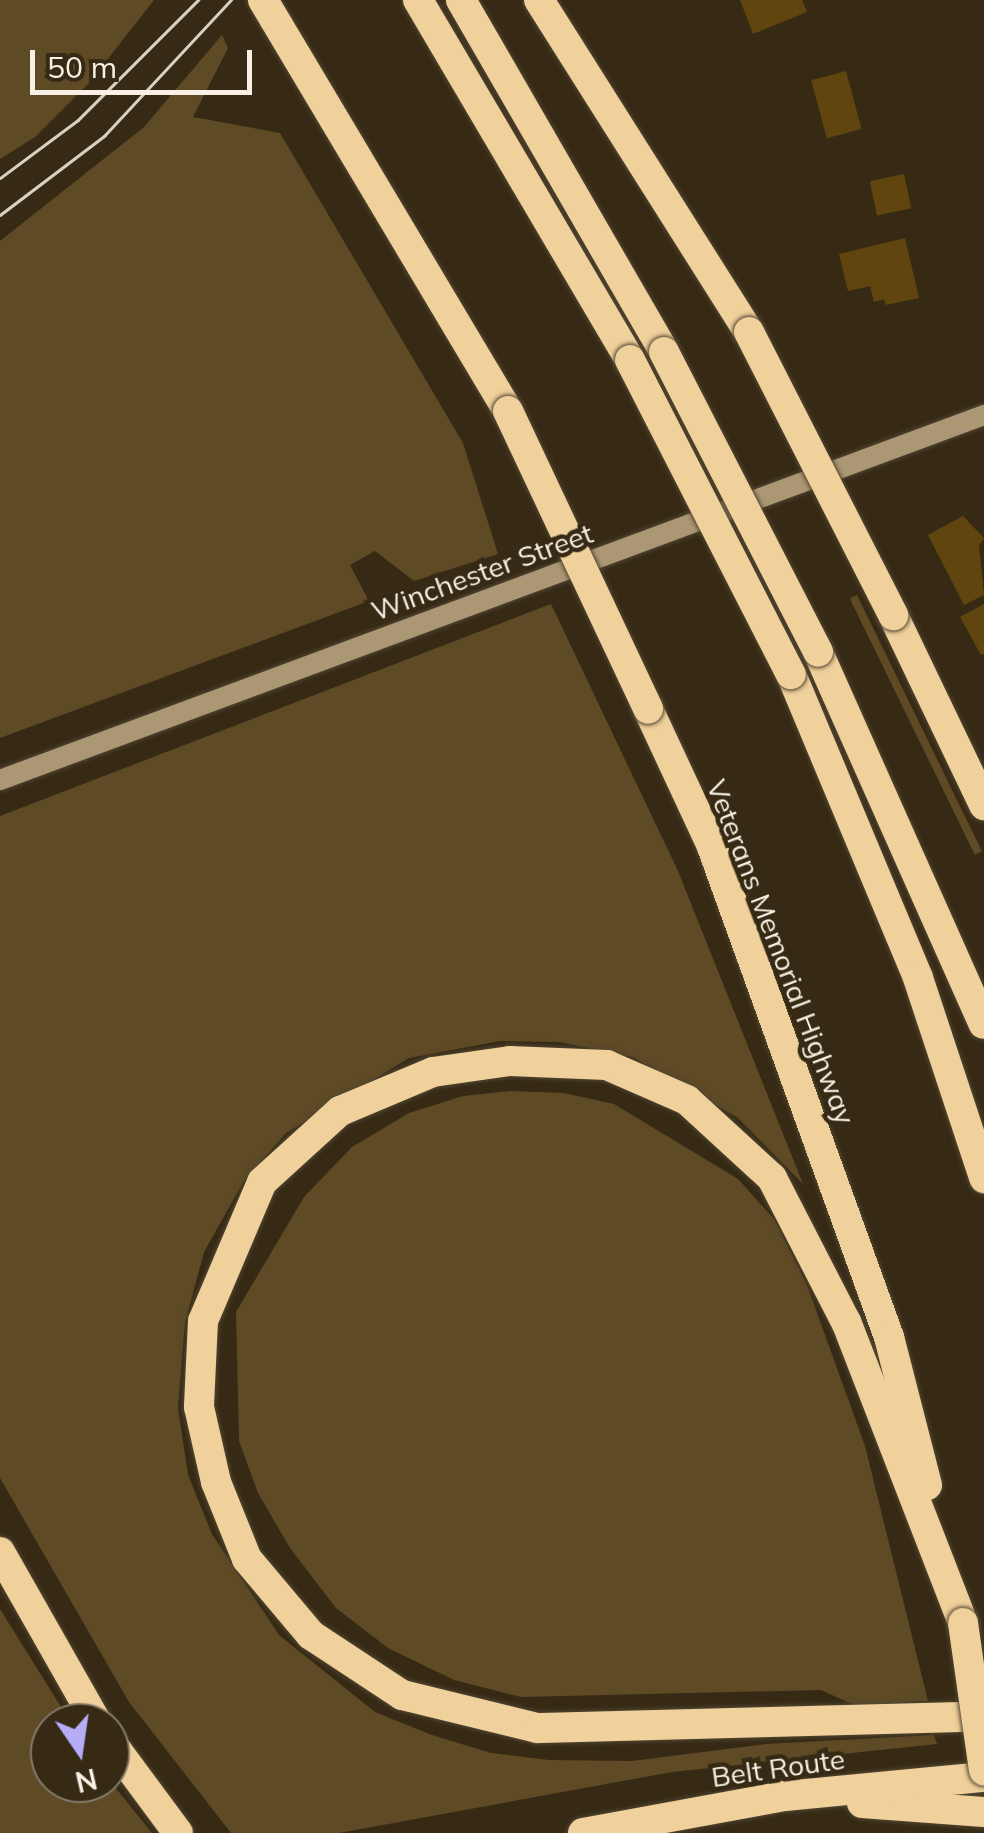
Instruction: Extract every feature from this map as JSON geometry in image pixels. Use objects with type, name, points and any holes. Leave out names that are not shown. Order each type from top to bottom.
[{"type":"highway","name":"Veterans Memorial Highway","points":[[263,0],[508,410],[712,844],[889,1337],[963,1623],[984,1774]]},
{"type":"highway","points":[[418,0],[630,360],[791,674],[918,978],[984,1178]]},
{"type":"highway","points":[[461,0],[664,352],[818,652],[984,1024]]},
{"type":"highway","points":[[539,0],[749,332],[893,615],[984,806]]},
{"type":"highway","points":[[963,1623],[846,1322],[772,1178],[687,1100],[607,1065],[510,1061],[433,1072],[340,1111],[262,1182],[203,1321],[199,1407],[216,1482],[246,1559],[311,1635],[402,1695],[537,1728],[984,1716]]},
{"type":"highway","points":[[0,1552],[86,1703]]},
{"type":"highway","points":[[130,1768],[178,1833]]},
{"type":"highway","name":"Belt Route","points":[[583,1833],[785,1796],[984,1774]]},
{"type":"highway","points":[[785,1796],[984,1812]]},
{"type":"main road","name":"Winchester Street","points":[[0,780],[984,415]]},
{"type":"shaded area","points":[[0,0],[154,0],[89,83],[35,137],[0,159]]},
{"type":"shaded area","points":[[222,35],[228,48],[193,117],[280,133],[463,443],[498,554],[414,581],[375,551],[350,565],[369,601],[0,738],[0,241],[144,127]]},
{"type":"shaded area","points":[[857,595],[982,851],[975,855],[850,599]]},
{"type":"shaded area","points":[[551,604],[678,871],[803,1184],[738,1118],[633,1057],[560,1042],[500,1041],[409,1058],[286,1133],[244,1181],[204,1252],[185,1323],[178,1408],[188,1475],[212,1534],[279,1635],[375,1712],[432,1735],[491,1753],[549,1760],[632,1761],[766,1744],[934,1735],[937,1744],[672,1772],[339,1833],[231,1833],[129,1702],[0,1478],[0,816]]},
{"type":"shaded area","points":[[510,1091],[564,1093],[614,1104],[738,1179],[774,1219],[807,1285],[865,1446],[928,1701],[856,1706],[821,1690],[521,1697],[454,1680],[388,1648],[336,1608],[290,1548],[258,1493],[239,1441],[236,1312],[304,1197],[352,1147],[409,1113],[463,1096]]},
{"type":"shaded area","points":[[0,1609],[59,1703],[30,1703],[30,1803],[128,1803],[152,1833],[0,1833]]},
{"type":"building","points":[[740,0],[802,0],[807,12],[753,34]]},
{"type":"building","points":[[846,71],[862,129],[827,138],[811,80]]},
{"type":"building","points":[[904,174],[911,208],[877,216],[870,181]]},
{"type":"building","points":[[905,238],[919,298],[886,305],[884,299],[874,302],[870,286],[848,291],[839,254]]},
{"type":"building","points":[[963,516],[984,538],[979,545],[984,595],[964,605],[928,535]]},
{"type":"building","points":[[984,604],[984,654],[981,655],[960,617]]},
{"type":"tram line","points":[[0,178],[78,120],[198,0]]},
{"type":"tram line","points":[[0,215],[104,136],[231,0]]}]
